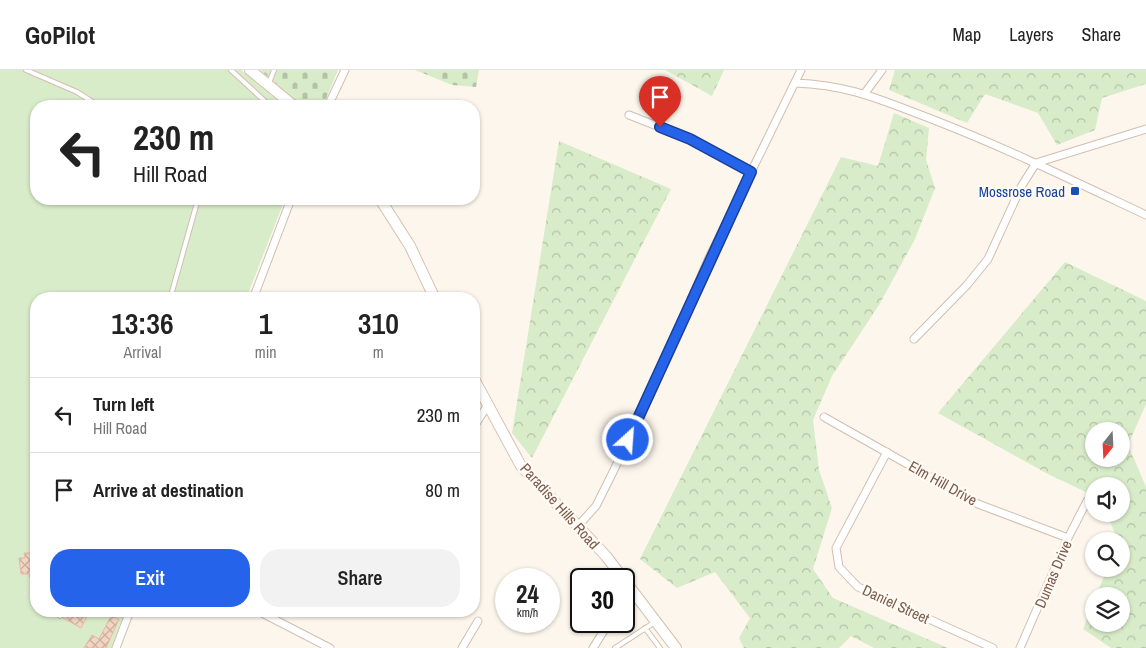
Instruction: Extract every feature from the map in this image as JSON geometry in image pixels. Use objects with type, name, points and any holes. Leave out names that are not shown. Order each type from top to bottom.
[{"type":"street","points":[[250,70],[287,100]]},
{"type":"street","points":[[331,100],[345,70]]},
{"type":"street","points":[[578,526],[596,506],[613,472],[751,172],[801,70]]},
{"type":"street","points":[[865,93],[882,70]]},
{"type":"street","points":[[796,83],[825,84],[865,93],[979,138],[1146,215]]},
{"type":"street","points":[[629,115],[690,139],[751,172]]},
{"type":"street","points":[[914,339],[967,286],[988,258],[1021,188],[1036,164],[1146,129]]},
{"type":"street","points":[[256,292],[289,205]]},
{"type":"street","points":[[384,205],[410,246],[432,292]]},
{"type":"street","name":"Paradise Hills Road","points":[[480,392],[521,466],[578,526],[614,568]]},
{"type":"street","points":[[480,416],[486,406]]},
{"type":"street","name":"Elm Hill Drive","points":[[824,416],[978,504],[1068,538]]},
{"type":"street","name":"Daniel Street","points":[[887,452],[836,548],[839,567],[858,587],[993,648]]},
{"type":"street","name":"Dumas Drive","points":[[1020,648],[1068,538],[1085,505]]},
{"type":"street","name":"Paradise Hills Road","points":[[635,594],[676,648]]},
{"type":"street","points":[[116,648],[128,617]]},
{"type":"street","points":[[270,617],[330,648]]},
{"type":"street","points":[[462,648],[478,621]]},
{"type":"street","points":[[593,648],[602,633]]},
{"type":"lane","points":[[26,70],[77,92],[90,100]]},
{"type":"lane","points":[[232,70],[264,100]]},
{"type":"lane","points":[[268,85],[274,70]]},
{"type":"lane","points":[[172,292],[196,205]]},
{"type":"lane","points":[[615,648],[656,621]]},
{"type":"lane","points":[[645,628],[660,648]]},
{"type":"green space","points":[[0,70],[241,70],[277,100],[30,100],[30,205],[283,205],[249,292],[30,292],[30,617],[124,617],[112,648],[0,648]]},
{"type":"green space","points":[[260,70],[338,70],[326,100],[295,100]]},
{"type":"green space","points":[[415,70],[479,70],[476,87],[452,85]]},
{"type":"green space","points":[[665,70],[724,70],[712,96]]},
{"type":"green space","points":[[895,70],[1146,70],[1146,84],[1102,98],[1095,130],[1057,145],[1038,113],[985,94],[967,123],[889,90]]},
{"type":"green space","points":[[894,113],[929,128],[926,160],[935,188],[915,239],[879,305],[832,376],[813,420],[819,470],[832,508],[813,569],[833,598],[948,648],[874,648],[851,636],[839,648],[744,648],[739,638],[750,618],[715,572],[677,588],[640,559],[841,157],[878,166]]},
{"type":"green space","points":[[559,141],[671,189],[532,458],[512,433]]},
{"type":"green space","points":[[1065,262],[1146,301],[1146,404],[1130,440],[1130,422],[1085,422],[1085,468],[1130,468],[1130,450],[1146,487],[1146,648],[1111,648],[1087,632],[1130,632],[1130,587],[1100,587],[1104,577],[1130,577],[1130,532],[1114,532],[1110,522],[1130,522],[1130,477],[1085,477],[1085,492],[1046,473],[938,413]]},
{"type":"building","points":[[24,553],[30,553],[30,578],[29,574],[21,574],[19,558],[25,558]]},
{"type":"building","points":[[63,617],[87,617],[81,628]]},
{"type":"building","points":[[110,617],[119,619],[106,648],[84,648],[92,635],[99,639]]},
{"type":"place","name":"Mossrose Road","points":[[1075,191]]},
{"type":"route","points":[[628,440],[652,390],[708,260],[751,172],[690,139],[660,127]]}]
